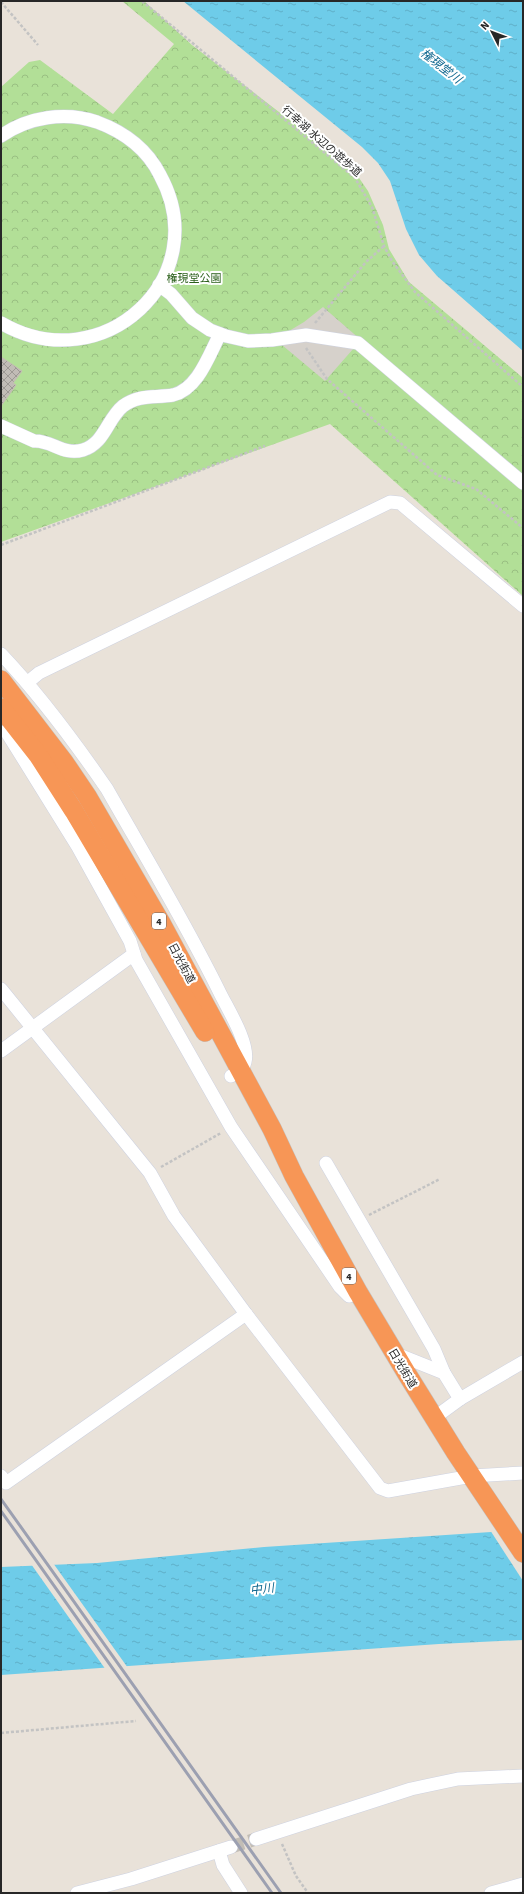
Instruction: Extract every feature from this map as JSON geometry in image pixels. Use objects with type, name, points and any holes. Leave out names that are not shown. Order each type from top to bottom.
[{"type":"highway","name":"日光街道","points":[[1,680],[64,762],[87,796],[161,923],[236,1073]]},
{"type":"highway","name":"日光街道","points":[[1,708],[8,728],[41,760],[74,811],[236,1073],[393,1352],[434,1418],[523,1553]]},
{"type":"street","points":[[1,136],[27,123],[54,117],[67,117],[94,121],[107,126],[130,139],[140,148],[157,169],[169,194],[174,220],[174,234],[170,261],[159,285],[151,297],[132,316],[111,330],[89,338],[67,341],[43,339],[21,333],[1,323]]},
{"type":"street","points":[[159,285],[171,294],[192,318],[220,334],[248,341],[272,340],[306,335],[358,343],[523,483]]},
{"type":"street","points":[[1,426],[34,441],[39,441],[63,451],[73,452],[91,446],[107,430],[114,416],[126,404],[146,396],[172,395],[181,392],[186,388],[200,372],[220,334]]},
{"type":"street","points":[[28,682],[39,673],[390,502],[400,504],[523,606]]},
{"type":"street","points":[[1,654],[28,682],[75,743],[107,789],[190,933],[241,1035],[246,1054],[245,1062],[236,1073]]},
{"type":"street","points":[[8,728],[78,846],[130,941],[134,954],[231,1127],[340,1288],[349,1296],[358,1292]]},
{"type":"street","points":[[1,1051],[134,954]]},
{"type":"street","points":[[1,989],[150,1173],[174,1216],[246,1314],[380,1488],[388,1491],[472,1476],[523,1473]]},
{"type":"street","points":[[326,1163],[434,1349],[444,1373],[460,1399]]},
{"type":"street","points":[[1,1476],[6,1483],[246,1314]]},
{"type":"street","points":[[393,1352],[444,1373]]},
{"type":"street","points":[[434,1418],[460,1399],[523,1362]]},
{"type":"street","points":[[256,1839],[411,1789],[458,1779],[523,1776]]},
{"type":"street","points":[[77,1893],[130,1879],[225,1849],[223,1865],[240,1893]]},
{"type":"street","points":[[491,1893],[523,1884]]},
{"type":"path","name":"行幸湖 水辺の遊歩道","points":[[142,1],[355,178],[372,207],[384,246],[395,266],[415,292],[523,387]]},
{"type":"path","points":[[1,2],[38,46]]},
{"type":"path","points":[[384,246],[366,262],[306,335],[303,343],[327,379],[437,475],[476,489],[523,528]]},
{"type":"path","points":[[1,544],[265,446]]},
{"type":"path","points":[[150,1173],[231,1127]]},
{"type":"path","points":[[359,1220],[440,1179]]},
{"type":"path","points":[[1,1733],[136,1722]]},
{"type":"path","points":[[280,1839],[296,1876],[308,1893]]},
{"type":"green space","name":"権現堂公園","points":[[122,1],[144,1],[192,45],[344,162],[357,175],[368,191],[383,225],[389,249],[409,282],[523,378],[523,596],[330,424],[1,542],[1,87],[29,62],[40,60],[113,114],[174,44]]},
{"type":"shaded area","points":[[323,307],[361,340],[325,381],[282,345],[273,343],[272,337],[289,331],[304,322]]},
{"type":"water","name":"権現堂川","points":[[183,1],[523,1],[523,351],[437,276],[419,255],[406,229],[390,181],[378,163],[362,147]]},
{"type":"water","name":"中川","points":[[523,1530],[523,1640],[439,1644],[1,1675],[1,1567],[97,1563],[264,1547]]},
{"type":"pier","points":[[523,1528],[523,1581],[490,1530]]},
{"type":"pier","points":[[53,1563],[128,1668],[106,1670],[31,1564]]},
{"type":"building","points":[[1,357],[22,371],[13,383],[16,385],[1,406]]},
{"type":"tunnel","points":[[231,1847],[256,1839]]},
{"type":"railway","points":[[1,1499],[281,1893]]},
{"type":"railway","points":[[1,1511],[272,1893]]}]
